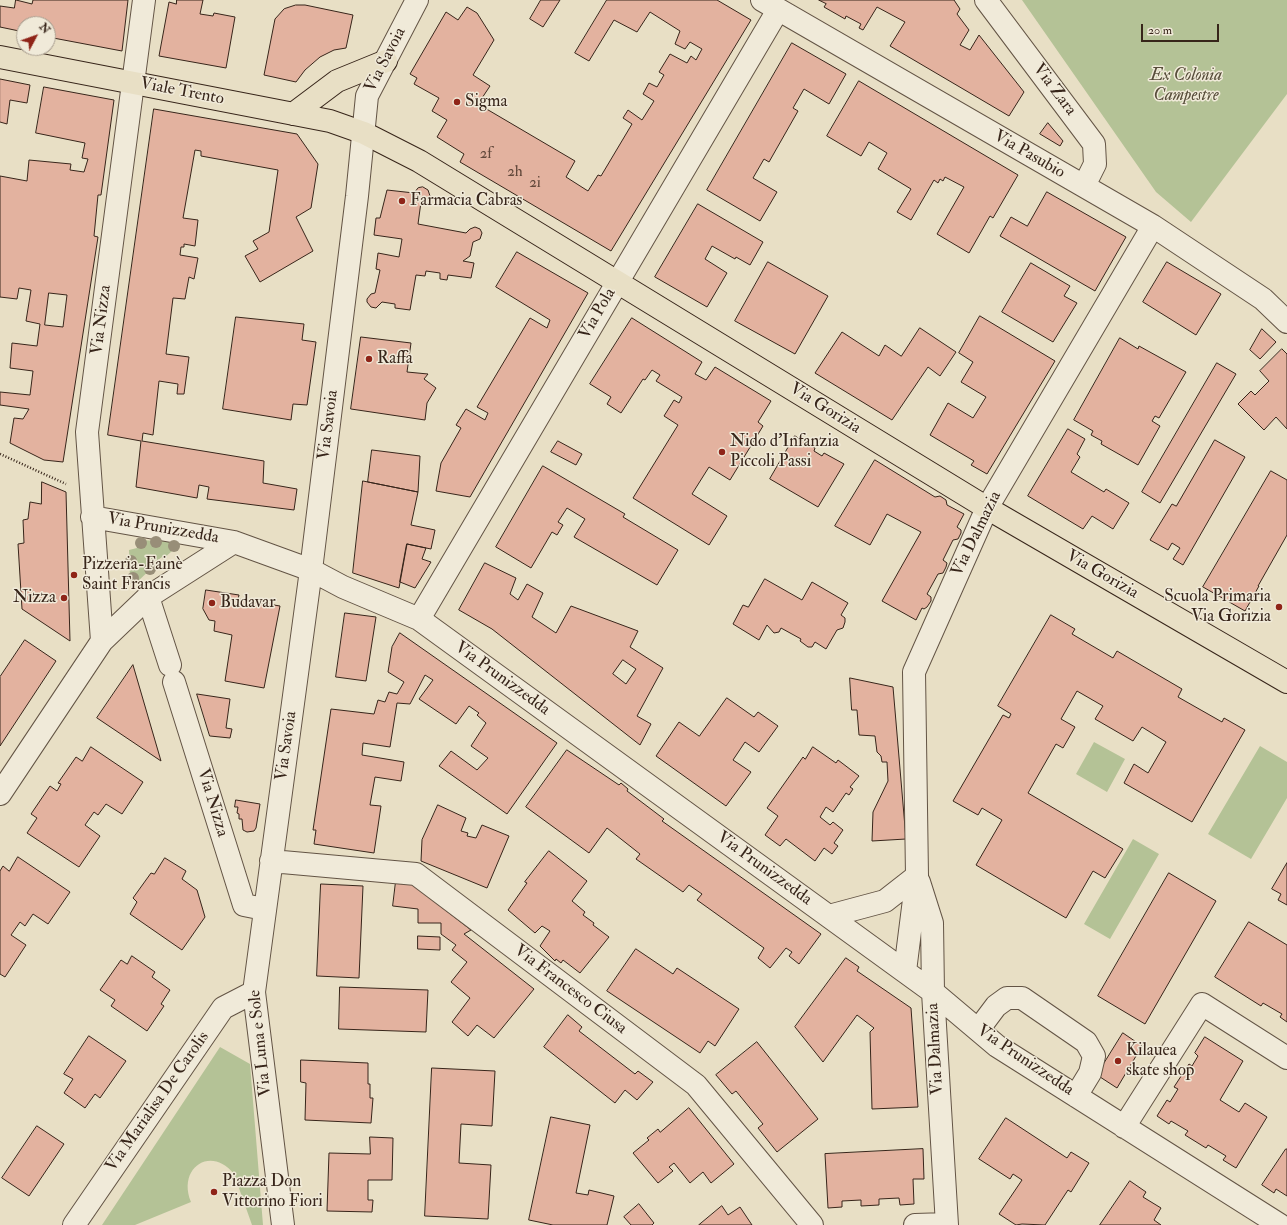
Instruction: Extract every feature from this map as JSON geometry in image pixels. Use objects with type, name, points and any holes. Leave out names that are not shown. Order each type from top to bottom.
[{"type":"main road","name":"Viale Trento","points":[[0,57],[330,121],[364,133]]},
{"type":"main road","points":[[294,114],[337,81],[386,61]]},
{"type":"main road","name":"Via Gorizia","points":[[364,133],[419,161],[987,508],[1287,682]]},
{"type":"street","name":"Via Nizza","points":[[102,641],[90,494],[87,432],[144,0]]},
{"type":"street","name":"Via Savoia","points":[[271,861],[311,570],[364,133],[367,96],[417,0]]},
{"type":"street","name":"Via Zara","points":[[986,0],[1094,144],[1095,164],[1084,186]]},
{"type":"street","name":"Via Pasubio","points":[[770,5],[1153,226],[1263,299],[1287,322]]},
{"type":"street","name":"Via Pola","points":[[418,619],[618,282],[770,5]]},
{"type":"street","name":"Via Dalmazia","points":[[905,971],[917,876],[914,672],[987,508],[1153,226]]},
{"type":"street","name":"Via Prunizzedda","points":[[92,517],[234,542],[311,570],[343,588],[418,619],[905,971],[933,992],[997,1046],[1280,1225]]},
{"type":"street","name":"Via Prunizzedda","points":[[0,794],[102,641],[148,597],[234,542]]},
{"type":"street","name":"Via Nizza","points":[[148,597],[244,905],[264,909]]},
{"type":"street","name":"Via Luna e Sole","points":[[271,861],[254,992],[283,1225]]},
{"type":"street","name":"Via Francesco Ciusa","points":[[271,861],[416,874],[696,1085],[812,1225]]},
{"type":"street","name":"Via Dalmazia","points":[[917,876],[932,924],[933,992],[947,1224]]},
{"type":"street","points":[[829,916],[885,901],[917,876]]},
{"type":"street","name":"Via Marialisa De Carolis","points":[[74,1225],[223,1008],[254,992]]},
{"type":"street","points":[[978,1030],[996,1006],[1007,998],[1022,998],[1086,1042],[1094,1056],[1090,1074],[1076,1096]]},
{"type":"street","points":[[1124,1127],[1202,1004],[1287,1058]]},
{"type":"street","points":[[915,1225],[947,1224]]},
{"type":"path","points":[[0,454],[90,494]]},
{"type":"green space","name":"Ex Colonia Campestre","points":[[1022,0],[1287,0],[1287,94],[1191,222],[1156,192]]},
{"type":"green space","points":[[140,540],[180,542],[180,544],[163,559],[162,557],[155,562],[156,564],[135,584],[131,584],[129,550],[137,548]]},
{"type":"green space","points":[[1094,742],[1125,759],[1107,792],[1076,774]]},
{"type":"green space","points":[[1260,746],[1287,762],[1287,798],[1251,859],[1208,834]]},
{"type":"green space","points":[[1133,839],[1159,854],[1110,939],[1084,924]]},
{"type":"green space","points":[[220,1047],[250,1064],[263,1225],[252,1225],[234,1174],[225,1165],[216,1161],[207,1161],[199,1164],[192,1171],[189,1179],[188,1190],[191,1202],[135,1225],[102,1225]]},
{"type":"building","points":[[16,0],[32,4],[33,0],[128,0],[122,51],[56,39],[56,16],[16,16],[16,30],[0,27],[0,6],[14,8]]},
{"type":"building","points":[[177,0],[203,0],[200,14],[213,16],[214,13],[235,17],[226,68],[159,56],[169,2],[176,4]]},
{"type":"building","points":[[541,0],[560,0],[543,27],[530,19]]},
{"type":"building","points":[[607,0],[717,0],[751,20],[611,251],[460,162],[464,154],[437,137],[447,120],[432,111],[439,98],[414,84],[417,78],[410,74],[446,12],[458,20],[467,7],[477,13],[494,40],[473,75],[490,86],[478,104],[575,161],[566,177],[588,191],[598,175],[601,176],[632,124],[623,118],[628,110],[642,120],[654,101],[643,94],[649,83],[657,87],[664,75],[659,72],[670,54],[687,63],[691,56],[696,60],[702,49],[690,42],[685,49],[675,44],[680,31],[650,12],[637,32],[614,20],[589,61],[575,53]]},
{"type":"building","points":[[819,0],[954,0],[960,9],[957,14],[969,30],[960,45],[970,50],[979,35],[1024,92],[1009,116],[890,46],[905,22],[877,7],[863,30],[859,28],[861,24],[846,16],[845,19],[824,7],[826,4]]},
{"type":"building","points":[[296,5],[305,5],[353,15],[346,48],[334,50],[320,57],[305,70],[296,82],[264,75],[275,19],[284,9]]},
{"type":"building","points":[[792,43],[846,74],[829,104],[804,89],[793,108],[798,111],[769,162],[764,159],[753,178],[777,192],[760,221],[707,190]]},
{"type":"building","points":[[0,79],[30,85],[27,103],[10,100],[7,124],[0,122]]},
{"type":"building","points":[[859,81],[1018,175],[993,218],[990,216],[969,253],[937,234],[964,187],[945,177],[943,181],[940,179],[938,183],[934,180],[911,220],[897,212],[911,189],[878,169],[887,153],[869,142],[861,156],[827,136]]},
{"type":"building","points":[[44,87],[114,100],[101,195],[98,195],[94,236],[98,237],[63,462],[44,460],[10,443],[14,418],[23,419],[29,409],[0,405],[0,392],[30,395],[33,371],[10,368],[12,343],[37,346],[40,324],[26,321],[31,290],[19,288],[17,299],[0,297],[0,176],[27,181],[29,160],[71,164],[70,170],[84,172],[88,159],[82,158],[85,143],[36,133]],"holes":[[[49,293],[67,295],[63,327],[45,325]]]},
{"type":"building","points":[[154,109],[297,134],[318,164],[311,208],[296,217],[313,251],[260,282],[245,256],[258,249],[253,241],[269,232],[278,170],[201,156],[201,151],[195,150],[183,218],[198,220],[195,246],[184,244],[184,247],[181,247],[180,255],[198,258],[194,279],[189,277],[185,299],[173,298],[166,354],[189,357],[184,394],[177,394],[178,384],[159,381],[153,435],[143,433],[142,441],[264,461],[263,483],[297,489],[294,510],[207,499],[209,487],[199,485],[197,498],[136,487],[141,441],[108,435]]},
{"type":"building","points":[[1048,123],[1063,141],[1060,146],[1040,134]]},
{"type":"building","points":[[423,187],[428,190],[430,196],[426,201],[421,202],[418,224],[466,233],[475,227],[480,229],[482,233],[480,239],[473,242],[470,256],[463,261],[474,263],[471,278],[448,275],[447,280],[440,279],[440,273],[426,271],[425,276],[416,275],[410,310],[395,308],[395,304],[382,302],[376,308],[371,307],[367,302],[367,299],[371,294],[375,293],[380,270],[376,269],[378,253],[399,257],[402,239],[374,235],[376,218],[380,218],[387,190],[414,193],[418,188]]},
{"type":"building","points":[[1047,192],[1126,237],[1095,291],[1000,236],[1011,217],[1027,226]]},
{"type":"building","points":[[698,204],[763,242],[750,265],[736,257],[735,259],[712,246],[705,259],[727,273],[707,307],[655,277]]},
{"type":"building","points":[[517,252],[588,293],[470,497],[436,491],[441,463],[461,428],[456,425],[466,409],[485,420],[488,413],[477,407],[530,318],[547,328],[550,320],[496,287]]},
{"type":"building","points":[[768,262],[828,296],[795,354],[735,321]]},
{"type":"building","points":[[1167,262],[1221,294],[1196,335],[1143,302]]},
{"type":"building","points":[[1031,263],[1070,286],[1064,296],[1077,303],[1053,342],[1002,312]]},
{"type":"building","points":[[980,316],[1055,361],[987,474],[971,465],[974,461],[930,435],[948,403],[973,418],[986,397],[961,382],[973,362],[959,353]]},
{"type":"building","points":[[236,317],[304,324],[302,340],[316,342],[307,405],[293,404],[291,420],[223,409]]},
{"type":"building","points":[[632,318],[702,362],[695,374],[706,380],[715,367],[771,401],[758,422],[763,426],[730,480],[709,467],[692,494],[727,516],[709,545],[633,498],[678,425],[664,416],[674,400],[679,403],[682,397],[656,381],[660,375],[652,370],[645,380],[643,379],[621,413],[607,404],[611,397],[590,384]]},
{"type":"building","points":[[920,328],[956,352],[940,376],[928,367],[892,420],[815,373],[842,332],[879,356],[885,345],[901,356]]},
{"type":"building","points":[[1262,329],[1276,342],[1260,359],[1250,350]]},
{"type":"building","points":[[361,337],[411,343],[407,372],[428,374],[424,379],[436,388],[427,403],[425,420],[351,409]]},
{"type":"building","points":[[1120,338],[1138,349],[1139,346],[1186,372],[1159,418],[1155,416],[1152,421],[1160,426],[1138,465],[1101,444],[1102,441],[1091,435],[1093,431],[1074,420]]},
{"type":"building","points":[[1282,349],[1287,354],[1287,429],[1276,417],[1264,430],[1238,404],[1251,391],[1255,395],[1269,381],[1260,371]]},
{"type":"building","points":[[1217,363],[1236,374],[1160,503],[1142,492]]},
{"type":"building","points":[[1068,429],[1085,439],[1077,454],[1080,457],[1071,472],[1104,492],[1106,489],[1129,503],[1113,529],[1092,516],[1083,529],[1028,496]]},
{"type":"building","points":[[795,436],[815,448],[814,451],[822,456],[824,453],[844,464],[818,507],[770,479]]},
{"type":"building","points":[[1215,440],[1245,457],[1183,565],[1173,559],[1180,548],[1172,543],[1168,550],[1150,540],[1172,504],[1176,506]]},
{"type":"building","points":[[558,441],[582,454],[576,465],[551,452]]},
{"type":"building","points":[[372,450],[420,456],[418,492],[368,482]]},
{"type":"building","points":[[875,460],[935,497],[940,496],[946,500],[947,505],[964,514],[957,527],[961,530],[961,533],[958,539],[953,540],[943,560],[947,563],[946,567],[943,573],[938,574],[927,594],[931,597],[931,601],[927,607],[924,609],[922,608],[916,620],[882,601],[921,532],[887,514],[870,545],[835,526]]},
{"type":"building","points":[[543,466],[625,514],[623,517],[678,550],[657,585],[574,537],[585,519],[567,508],[558,522],[563,525],[557,535],[552,532],[531,568],[496,547]]},
{"type":"building","points":[[1271,471],[1287,480],[1287,535],[1245,611],[1203,587]]},
{"type":"building","points":[[363,481],[418,492],[411,525],[435,530],[431,549],[407,544],[399,588],[353,573]]},
{"type":"building","points":[[42,482],[66,492],[70,641],[22,609],[18,544],[24,543],[23,520],[28,519],[30,502],[41,504]]},
{"type":"building","points":[[407,544],[426,548],[422,559],[431,562],[415,588],[400,582]]},
{"type":"building","points":[[485,563],[516,578],[510,594],[518,600],[527,584],[543,593],[532,617],[556,633],[571,606],[638,631],[630,647],[663,668],[637,716],[651,724],[640,745],[492,629],[459,610]],"holes":[[[623,660],[636,669],[626,684],[613,674]]]},
{"type":"building","points":[[765,579],[802,600],[812,582],[848,603],[841,615],[845,618],[843,628],[837,630],[826,649],[815,642],[812,647],[808,647],[800,641],[801,639],[781,628],[779,632],[774,633],[767,625],[759,640],[733,624],[743,605],[748,607]]},
{"type":"building","points":[[206,590],[239,595],[238,599],[280,606],[264,688],[225,681],[232,635],[214,631],[215,621],[209,620],[203,609]]},
{"type":"building","points":[[345,613],[376,617],[366,681],[336,677]]},
{"type":"building","points":[[1051,615],[1075,629],[1072,634],[1113,658],[1117,651],[1182,689],[1178,697],[1222,722],[1224,718],[1245,730],[1192,822],[1124,783],[1134,764],[1148,773],[1166,742],[1142,727],[1133,741],[1095,719],[1103,706],[1077,691],[1061,719],[1075,727],[1063,748],[1056,744],[1028,793],[1123,849],[1105,878],[1093,871],[1066,918],[976,865],[1002,820],[982,808],[978,815],[953,801],[1003,715],[1009,718],[1011,714],[998,706]]},
{"type":"building","points":[[400,633],[557,743],[507,814],[439,766],[451,751],[477,770],[488,758],[471,746],[486,723],[477,715],[479,713],[469,706],[456,724],[419,699],[433,680],[425,675],[410,704],[397,703],[390,747],[363,743],[362,755],[404,762],[401,781],[375,777],[370,805],[381,806],[374,853],[314,844],[316,830],[313,830],[331,709],[374,714],[378,700],[385,702],[389,692],[397,694],[404,682],[388,672],[392,647]]},
{"type":"building","points":[[25,640],[56,661],[0,746],[0,677]]},
{"type":"building","points":[[133,665],[161,761],[97,718]]},
{"type":"building","points":[[850,678],[893,687],[906,839],[872,841],[873,812],[888,781],[887,762],[882,762],[881,756],[877,752],[875,736],[859,735],[857,710],[852,710]]},
{"type":"building","points":[[197,694],[230,699],[226,728],[232,729],[230,738],[210,736]]},
{"type":"building","points":[[727,698],[754,717],[758,712],[778,726],[759,752],[745,742],[733,760],[751,772],[726,806],[656,756],[679,722],[699,736]]},
{"type":"building","points":[[91,747],[143,782],[122,814],[106,804],[98,815],[94,812],[85,825],[100,836],[79,867],[27,833],[37,818],[31,814],[50,786],[57,791],[61,784],[58,783],[76,757],[82,761]]},
{"type":"building","points":[[813,747],[836,763],[838,760],[859,776],[850,787],[853,789],[849,795],[846,793],[833,812],[826,807],[820,817],[830,825],[833,822],[843,830],[834,843],[838,846],[832,854],[824,848],[815,861],[786,839],[780,846],[765,835],[778,816],[767,808],[803,757],[805,759]]},
{"type":"building","points":[[567,750],[619,785],[621,783],[628,789],[627,791],[664,819],[662,821],[821,934],[799,964],[789,956],[792,952],[786,948],[770,968],[758,958],[764,948],[697,900],[702,894],[689,885],[683,892],[636,859],[640,854],[607,828],[589,853],[526,807]]},
{"type":"building","points":[[236,800],[260,804],[256,828],[254,831],[247,832],[243,830],[242,819],[239,819],[239,814],[237,813],[238,807],[235,807]]},
{"type":"building","points":[[438,805],[466,818],[461,831],[468,833],[467,836],[476,838],[482,825],[509,836],[487,888],[421,861],[422,840]]},
{"type":"building","points":[[549,851],[587,881],[572,901],[585,912],[583,915],[594,923],[593,925],[609,937],[580,973],[563,960],[561,963],[556,959],[555,961],[540,946],[550,931],[542,926],[535,933],[508,910],[527,883],[525,882]]},
{"type":"building","points":[[18,857],[70,892],[48,924],[33,914],[25,926],[20,922],[11,935],[26,945],[5,977],[0,974],[0,871],[3,866],[9,871]]},
{"type":"building","points":[[165,858],[186,871],[182,879],[197,890],[205,917],[182,950],[130,914],[137,902],[133,898],[151,873],[154,874]]},
{"type":"building","points":[[1287,863],[1287,905],[1278,900],[1281,894],[1272,889]]},
{"type":"building","points":[[1169,873],[1216,901],[1145,1024],[1098,996]]},
{"type":"building","points":[[396,881],[412,884],[471,930],[464,934],[534,989],[494,1038],[477,1025],[468,1036],[452,1022],[470,998],[451,982],[467,962],[452,950],[456,945],[441,934],[441,923],[418,923],[418,909],[393,906]]},
{"type":"building","points":[[321,884],[363,886],[359,978],[317,976]]},
{"type":"building","points":[[1249,922],[1287,945],[1287,1022],[1280,1017],[1282,1014],[1263,1003],[1261,1006],[1215,977]]},
{"type":"building","points":[[418,936],[440,937],[440,950],[418,949]]},
{"type":"building","points":[[636,949],[673,974],[677,968],[739,1009],[715,1046],[708,1041],[700,1053],[607,991]]},
{"type":"building","points":[[132,956],[155,972],[152,977],[170,990],[161,1004],[164,1006],[147,1031],[111,1006],[115,1000],[100,990],[121,960],[127,964]]},
{"type":"building","points":[[846,958],[859,967],[857,971],[911,1008],[918,1107],[872,1109],[870,1032],[874,1028],[857,1015],[823,1062],[795,1027]]},
{"type":"building","points":[[340,987],[428,990],[426,1032],[339,1029]]},
{"type":"building","points":[[568,1015],[582,1027],[579,1031],[635,1074],[638,1071],[653,1082],[637,1100],[625,1090],[615,1103],[544,1047]]},
{"type":"building","points":[[1123,1033],[1142,1046],[1117,1088],[1097,1075]]},
{"type":"building","points":[[89,1036],[126,1061],[100,1098],[95,1094],[85,1108],[64,1093],[73,1079],[64,1074]]},
{"type":"building","points":[[1205,1037],[1243,1061],[1220,1100],[1239,1112],[1245,1103],[1267,1117],[1236,1168],[1223,1160],[1226,1156],[1208,1145],[1206,1148],[1185,1135],[1188,1131],[1171,1121],[1169,1124],[1157,1116],[1167,1100],[1170,1102],[1178,1089],[1174,1087],[1189,1064],[1192,1066],[1198,1056],[1195,1053]]},
{"type":"building","points":[[757,1042],[818,1119],[777,1152],[758,1128],[763,1124],[736,1091],[732,1094],[716,1075]]},
{"type":"building","points":[[301,1060],[368,1063],[370,1098],[373,1098],[371,1123],[305,1120],[306,1083],[301,1082]]},
{"type":"building","points":[[432,1068],[495,1071],[492,1126],[461,1124],[459,1163],[491,1165],[488,1219],[425,1216]]},
{"type":"building","points":[[689,1108],[734,1164],[711,1183],[703,1172],[690,1183],[674,1163],[669,1167],[673,1171],[658,1183],[633,1153],[649,1140],[647,1138],[658,1129],[660,1132]]},
{"type":"building","points":[[551,1117],[590,1125],[576,1193],[588,1195],[589,1190],[614,1196],[607,1225],[553,1225],[529,1220]]},
{"type":"building","points":[[1006,1118],[1067,1158],[1071,1152],[1089,1163],[1071,1192],[1068,1190],[1045,1225],[1016,1225],[999,1214],[1022,1180],[1013,1174],[1010,1179],[979,1159]]},
{"type":"building","points":[[37,1126],[64,1144],[29,1196],[2,1178]]},
{"type":"building","points":[[370,1137],[393,1138],[392,1180],[368,1180],[368,1200],[373,1200],[372,1212],[327,1211],[329,1153],[370,1154]]},
{"type":"building","points":[[923,1149],[924,1179],[913,1179],[914,1204],[900,1205],[899,1198],[879,1199],[879,1205],[861,1206],[861,1200],[842,1201],[842,1207],[828,1208],[825,1154]]},
{"type":"building","points":[[1286,1149],[1287,1196],[1276,1189],[1274,1193],[1262,1185]]},
{"type":"building","points":[[1130,1181],[1146,1192],[1143,1197],[1161,1208],[1154,1220],[1161,1225],[1100,1225]]},
{"type":"building","points":[[639,1204],[654,1223],[652,1225],[631,1225],[624,1217]]},
{"type":"building","points":[[722,1206],[728,1215],[740,1207],[752,1225],[699,1225]]},
{"type":"place","name":"Sigma","points":[[457,102]]},
{"type":"place","name":"Farmacia Cabras","points":[[402,201]]},
{"type":"place","name":"Raffa","points":[[369,359]]},
{"type":"place","name":"Nido d'Infanzia Piccoli Passi","points":[[722,452]]},
{"type":"place","name":"Pizzeria-Fainè Saint Francis","points":[[74,575]]},
{"type":"place","name":"Nizza","points":[[64,598]]},
{"type":"place","name":"Budavar","points":[[212,603]]},
{"type":"place","name":"Scuola Primaria Via Gorizia","points":[[1279,607]]},
{"type":"place","name":"Kilauea skate shop","points":[[1118,1061]]},
{"type":"place","name":"Piazza Don Vittorino Fiori","points":[[214,1192]]}]
